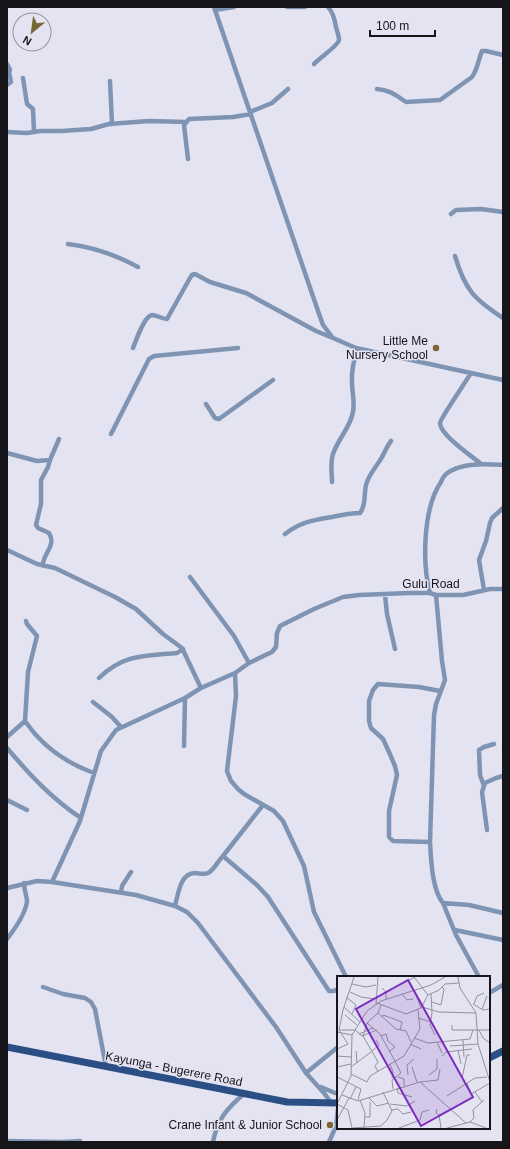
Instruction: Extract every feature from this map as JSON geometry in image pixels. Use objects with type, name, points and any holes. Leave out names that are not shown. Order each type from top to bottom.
[{"type":"main road","name":"Kayunga - Bugerere Road","points":[[7,1047],[286,1102],[336,1105]]},
{"type":"main road","points":[[490,1058],[503,1051]]},
{"type":"street","points":[[234,7],[214,8],[323,325],[333,338]]},
{"type":"street","points":[[287,7],[305,7]]},
{"type":"street","points":[[314,64],[337,44],[338,40],[335,24],[328,7]]},
{"type":"street","points":[[377,89],[388,90],[406,102],[440,100],[472,77],[476,72],[478,60],[482,51],[503,55]]},
{"type":"street","points":[[7,64],[10,70],[11,82],[7,85]]},
{"type":"street","points":[[23,78],[27,104],[33,109],[34,132]]},
{"type":"street","points":[[110,81],[112,124]]},
{"type":"street","points":[[7,132],[62,131],[91,129],[112,124],[149,121],[186,122],[189,119],[233,117],[251,113],[272,103],[288,89]]},
{"type":"street","points":[[186,122],[184,125],[184,130],[188,159]]},
{"type":"street","points":[[451,214],[456,210],[469,209],[503,212]]},
{"type":"street","points":[[68,244],[80,245],[106,253],[138,267]]},
{"type":"street","points":[[455,256],[461,275],[467,287],[486,307],[503,318]]},
{"type":"street","points":[[133,348],[148,316],[153,315],[167,319],[190,278],[195,274],[210,282],[246,293],[302,324],[356,348],[503,380]]},
{"type":"street","points":[[111,434],[149,359],[154,356],[238,348]]},
{"type":"street","points":[[332,482],[331,464],[333,455],[348,427],[353,414],[354,392],[352,372],[356,348]]},
{"type":"street","points":[[472,373],[441,419],[440,425],[444,433],[481,464]]},
{"type":"street","points":[[206,404],[215,418],[219,419],[274,380]]},
{"type":"street","points":[[43,566],[43,559],[49,550],[52,539],[49,533],[38,528],[36,525],[41,504],[41,480],[59,439]]},
{"type":"street","points":[[285,534],[296,526],[310,521],[360,513],[364,505],[366,483],[391,441]]},
{"type":"street","points":[[7,453],[38,461],[50,460]]},
{"type":"street","points":[[430,593],[425,567],[425,556],[431,501],[438,485],[446,475],[460,468],[481,464],[503,465]]},
{"type":"street","points":[[484,590],[479,560],[486,541],[490,522],[492,518],[503,508]]},
{"type":"street","points":[[7,550],[43,566],[55,568],[120,600],[144,615],[163,634],[183,649],[201,688]]},
{"type":"street","points":[[190,577],[226,626],[249,663]]},
{"type":"street","name":"Gulu Road","points":[[121,727],[185,698],[201,688],[235,673],[249,663],[272,652],[276,647],[277,633],[280,626],[331,601],[343,597],[359,595],[430,593],[436,595],[463,595],[490,589],[503,589]]},
{"type":"street","points":[[385,595],[387,614],[395,649]]},
{"type":"street","points":[[436,595],[445,680],[436,704],[434,715],[430,842],[439,898],[443,903],[454,930],[477,976]]},
{"type":"street","points":[[26,621],[37,636],[28,672],[25,721],[42,742],[53,751],[79,767],[94,773]]},
{"type":"street","points":[[99,678],[111,668],[131,658],[177,653],[183,649]]},
{"type":"street","points":[[235,673],[236,696],[227,771],[238,789],[263,806],[274,811],[289,831],[304,866],[314,912],[346,976]]},
{"type":"street","points":[[430,842],[393,841],[389,837],[388,811],[397,775],[395,766],[382,739],[371,728],[369,721],[369,701],[373,690],[378,684],[419,687],[440,692]]},
{"type":"street","points":[[184,746],[183,731],[185,698]]},
{"type":"street","points":[[52,882],[80,818],[105,744],[116,730],[121,727],[112,717],[92,702]]},
{"type":"street","points":[[7,737],[25,721]]},
{"type":"street","points":[[484,786],[480,775],[479,750],[494,744]]},
{"type":"street","points":[[7,748],[25,770],[49,794],[80,818]]},
{"type":"street","points":[[487,830],[482,792],[485,783],[503,776]]},
{"type":"street","points":[[7,800],[27,810]]},
{"type":"street","points":[[175,906],[181,885],[188,874],[204,874],[209,872],[263,806]]},
{"type":"street","points":[[222,856],[257,885],[268,897],[329,991],[337,990]]},
{"type":"street","points":[[121,892],[122,886],[131,872]]},
{"type":"street","points":[[8,887],[37,881],[52,882],[143,896],[175,906],[187,912],[198,922],[276,1026],[306,1072],[336,1105],[336,1126],[329,1142]]},
{"type":"street","points":[[7,939],[15,928],[27,901],[24,883]]},
{"type":"street","points":[[443,903],[469,904],[503,913]]},
{"type":"street","points":[[454,930],[503,940]]},
{"type":"street","points":[[490,992],[503,985]]},
{"type":"street","points":[[43,987],[63,994],[85,998],[91,1002],[106,1067]]},
{"type":"street","points":[[306,1072],[337,1048]]},
{"type":"street","points":[[319,1087],[337,1093]]},
{"type":"street","points":[[213,1142],[215,1133],[226,1110],[244,1094]]},
{"type":"street","points":[[7,1141],[80,1141]]},
{"type":"place","name":"Little Me Nursery School","points":[[436,348]]},
{"type":"place","name":"Crane Infant & Junior School","points":[[330,1125]]}]
